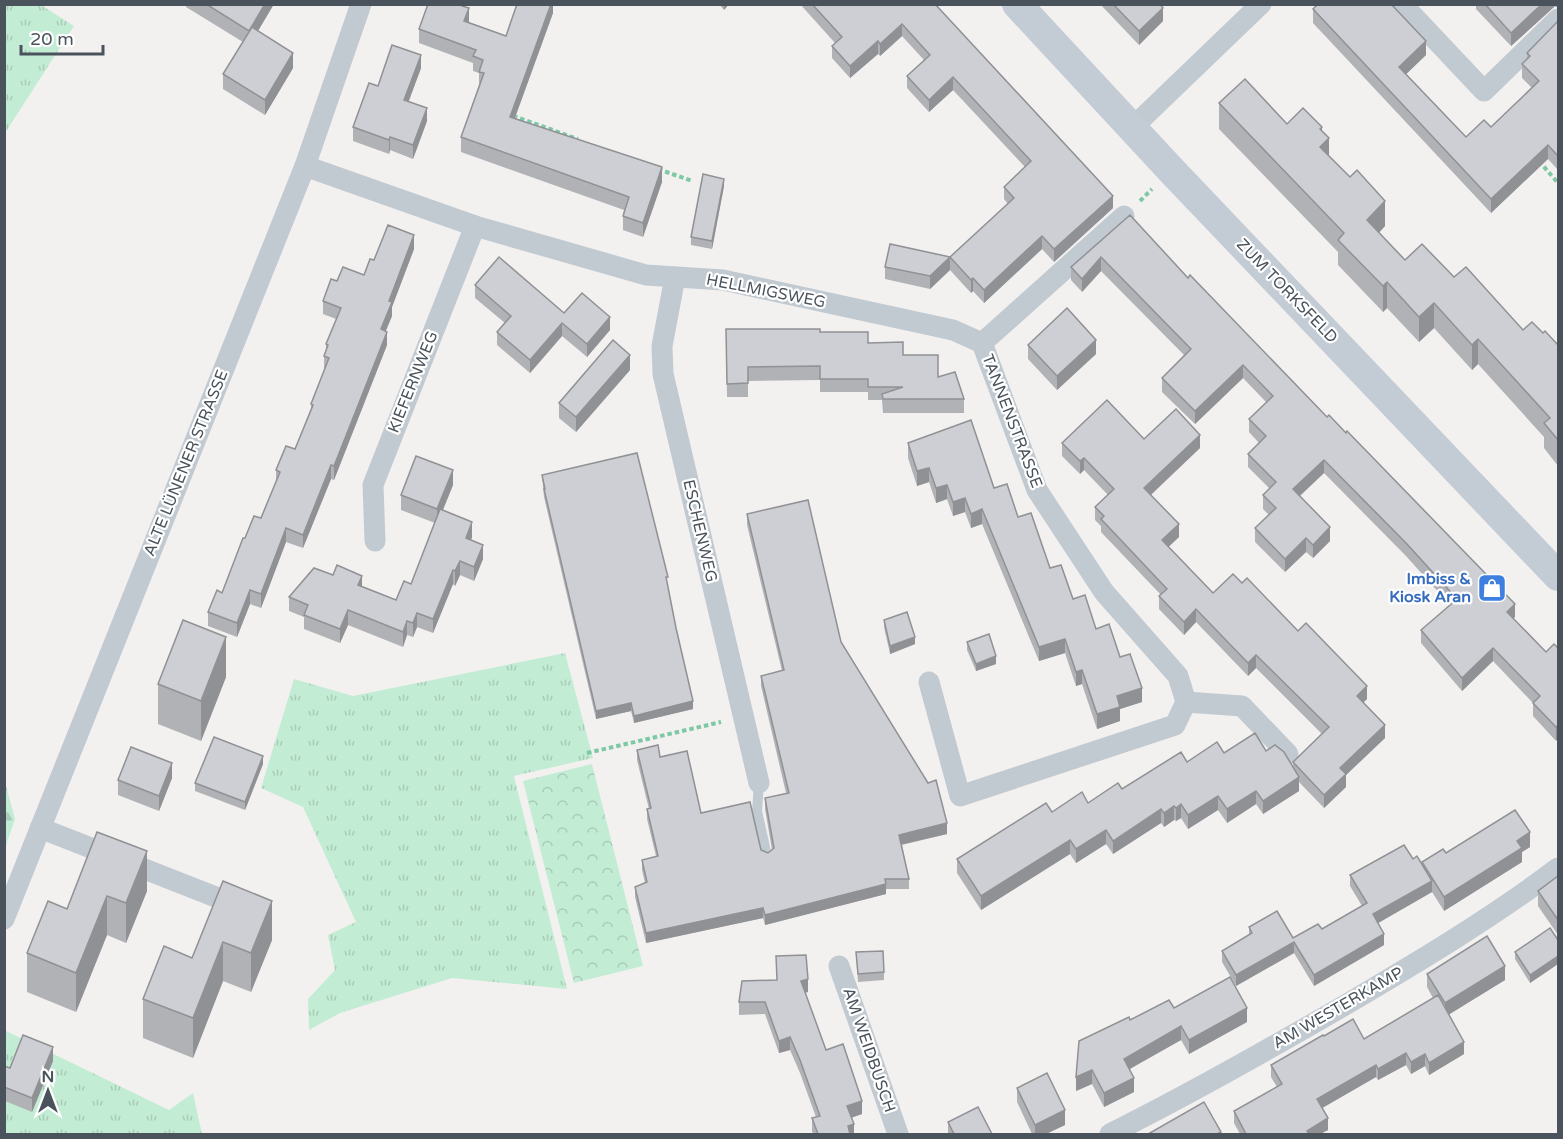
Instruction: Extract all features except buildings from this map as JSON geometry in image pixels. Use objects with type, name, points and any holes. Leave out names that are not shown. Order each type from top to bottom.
[{"type":"main road","name":"ZUM TORKSFELD","points":[[1017,4],[1172,171],[1558,576]]},
{"type":"street","name":"ALTE LÜNENER STRASSE","points":[[4,919],[304,166],[361,4]]},
{"type":"street","points":[[1132,128],[1261,4]]},
{"type":"street","points":[[1402,4],[1484,91],[1558,19]]},
{"type":"street","name":"HELLMIGSWEG","points":[[304,166],[475,226],[646,275],[723,280],[953,330],[982,343]]},
{"type":"street","points":[[982,343],[1124,216]]},
{"type":"street","name":"KIEFERNWEG","points":[[375,541],[373,485],[475,226]]},
{"type":"street","name":"ESCHENWEG","points":[[675,277],[662,346],[663,374],[759,783]]},
{"type":"street","name":"TANNENSTRASSE","points":[[982,343],[1037,490],[1104,592],[1178,676],[1186,702]]},
{"type":"street","points":[[929,682],[960,796],[1175,725],[1186,702],[1242,706],[1288,754]]},
{"type":"street","points":[[40,828],[226,901]]},
{"type":"street","name":"AM WESTERKAMP","points":[[1110,1134],[1303,1029],[1409,968],[1525,893],[1558,868]]},
{"type":"street","name":"AM WEIDBUSCH","points":[[839,966],[898,1134]]},
{"type":"lane","points":[[759,783],[757,811],[767,856]]},
{"type":"path","points":[[513,116],[580,140]]},
{"type":"path","points":[[1533,156],[1558,183]]},
{"type":"path","points":[[658,168],[692,181]]},
{"type":"path","points":[[1124,216],[1172,171]]},
{"type":"path","points":[[587,753],[743,717]]},
{"type":"green space","points":[[5,4],[41,5],[74,26],[5,133]]},
{"type":"green space","points":[[565,653],[593,758],[514,776],[567,989],[452,978],[340,1013],[309,1030],[308,999],[335,970],[328,935],[356,922],[303,807],[261,788],[294,679],[353,696]]},
{"type":"green space","points":[[592,764],[643,966],[574,983],[523,781]]},
{"type":"green space","points":[[5,782],[15,819],[4,848]]},
{"type":"green space","points":[[4,1030],[169,1110],[193,1093],[202,1134],[5,1134]]},
{"type":"place","name":"Imbiss & Kiosk Aran","points":[[1492,588]]}]
